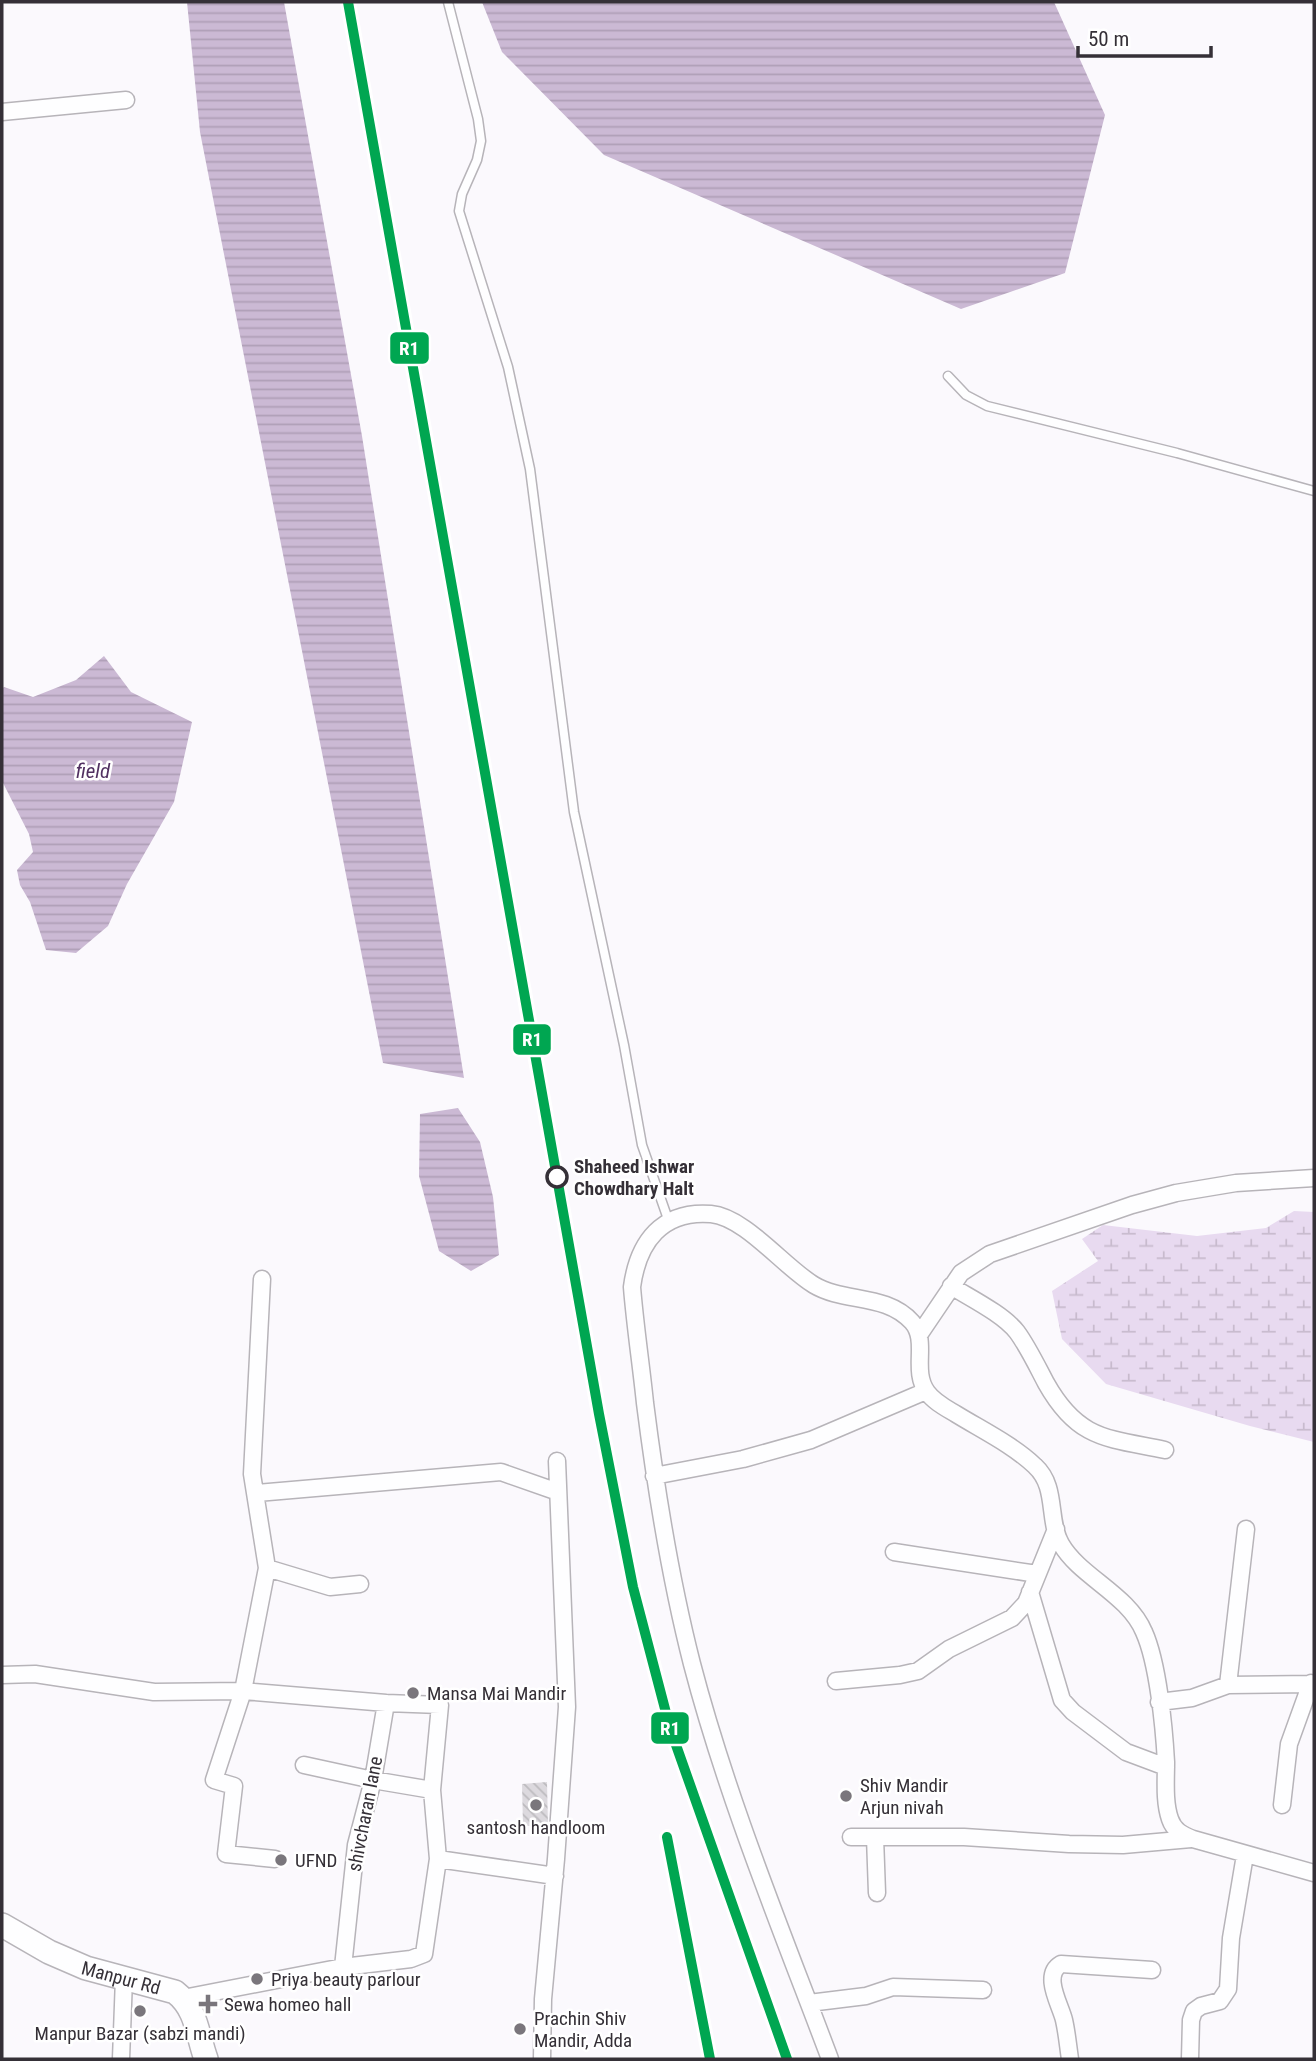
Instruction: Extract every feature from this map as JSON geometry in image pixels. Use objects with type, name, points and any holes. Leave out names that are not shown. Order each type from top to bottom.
[{"type":"main road","name":"Manpur Rd","points":[[2,1925],[50,1952],[86,1968],[168,1989],[183,1998],[194,2014],[206,2059]]},
{"type":"street","points":[[2,112],[126,100]]},
{"type":"street","points":[[919,1335],[961,1273],[990,1254],[1132,1205],[1177,1193],[1236,1184],[1314,1178]]},
{"type":"street","points":[[830,2059],[733,1794],[692,1665],[654,1476],[632,1287],[634,1272],[645,1243],[654,1231],[669,1222],[687,1216],[722,1216],[738,1224],[814,1285],[831,1293],[877,1302],[896,1310],[912,1322],[919,1335],[918,1373],[926,1391],[944,1407],[1019,1454],[1044,1474],[1049,1487],[1056,1529],[1066,1551],[1137,1619],[1150,1649],[1159,1702],[1169,1817],[1177,1831],[1193,1839],[1245,1855],[1314,1873]]},
{"type":"street","points":[[261,1279],[252,1474],[267,1568],[243,1691],[214,1780],[234,1786],[226,1854],[275,1859]]},
{"type":"street","points":[[951,1286],[1013,1328],[1053,1396],[1076,1424],[1107,1438],[1165,1450]]},
{"type":"street","points":[[654,1476],[788,1448],[926,1391]]},
{"type":"street","points":[[542,2059],[543,1999],[567,1707],[557,1461]]},
{"type":"street","points":[[257,1493],[501,1472],[558,1492]]},
{"type":"street","points":[[836,1681],[918,1671],[949,1649],[1012,1618],[1026,1603],[1056,1529]]},
{"type":"street","points":[[1228,1685],[1246,1529]]},
{"type":"street","points":[[894,1552],[1037,1574]]},
{"type":"street","points":[[267,1568],[330,1587],[360,1584]]},
{"type":"street","points":[[1030,1592],[1062,1700],[1073,1712],[1126,1752],[1166,1767]]},
{"type":"street","points":[[2,1675],[43,1675],[154,1692],[243,1691],[440,1705],[432,1790],[439,1859],[424,1955],[343,1967],[183,1998]]},
{"type":"street","points":[[1159,1702],[1192,1698],[1228,1685],[1312,1684],[1289,1744],[1282,1805]]},
{"type":"street","name":"shivcharan lane","points":[[343,1967],[356,1845],[373,1780],[386,1703]]},
{"type":"street","points":[[304,1765],[432,1790]]},
{"type":"street","points":[[851,1837],[964,1837],[1123,1845],[1193,1839]]},
{"type":"street","points":[[875,1837],[877,1893]]},
{"type":"street","points":[[1190,2059],[1191,2020],[1194,2011],[1201,2006],[1220,2001],[1228,1989],[1231,1938],[1245,1855]]},
{"type":"street","points":[[439,1859],[555,1876]]},
{"type":"street","points":[[1070,2059],[1063,2018],[1053,1984],[1056,1968],[1061,1964],[1152,1970]]},
{"type":"street","points":[[121,2059],[124,1978]]},
{"type":"street","points":[[809,2003],[866,1996],[894,1987],[983,1990]]},
{"type":"lane","points":[[448,2],[478,119],[481,141],[477,160],[462,194],[459,211],[508,366],[520,418],[530,468],[573,812],[624,1045],[642,1145],[669,1222]]},
{"type":"lane","points":[[948,376],[965,395],[987,406],[1177,453],[1314,491]]},
{"type":"green space","points":[[1294,1211],[1314,1212],[1314,1442],[1106,1384],[1062,1339],[1052,1291],[1098,1261],[1082,1239],[1103,1225],[1197,1236],[1266,1228]]},
{"type":"water","points":[[187,2],[284,2],[362,436],[464,1078],[383,1063],[200,132]]},
{"type":"water","points":[[482,2],[1054,2],[1105,115],[1065,273],[961,309],[604,155],[502,52]]},
{"type":"water","name":"field","points":[[104,656],[131,692],[192,722],[174,802],[127,884],[108,926],[76,953],[46,950],[30,902],[20,885],[17,870],[33,852],[29,834],[2,781],[2,689],[4,687],[33,697],[76,680]]},
{"type":"water","points":[[458,1108],[480,1142],[493,1197],[499,1255],[471,1271],[439,1251],[419,1176],[420,1114]]},
{"type":"building","name":"santosh handloom","points":[[547,1782],[548,1826],[523,1826],[522,1784]]},
{"type":"transit line","name":"R1","points":[[348,2],[599,1414],[633,1587],[670,1728],[787,2059]]},
{"type":"transit line","name":"R1","points":[[667,1837],[710,2059]]},
{"type":"place","name":"Shaheed Ishwar Chowdhary Halt","points":[[557,1177]]},
{"type":"place","name":"Mansa Mai Mandir","points":[[413,1693]]},
{"type":"place","name":"Shiv Mandir Arjun nivah","points":[[846,1796]]},
{"type":"place","name":"santosh handloom","points":[[536,1805]]},
{"type":"place","name":"UFND","points":[[281,1860]]},
{"type":"place","name":"Priya beauty parlour","points":[[257,1979]]},
{"type":"place","name":"Sewa homeo hall","points":[[208,2004]]},
{"type":"place","name":"Manpur Bazar (sabzi mandi)","points":[[140,2011]]},
{"type":"place","name":"Prachin Shiv Mandir, Adda","points":[[520,2029]]}]
